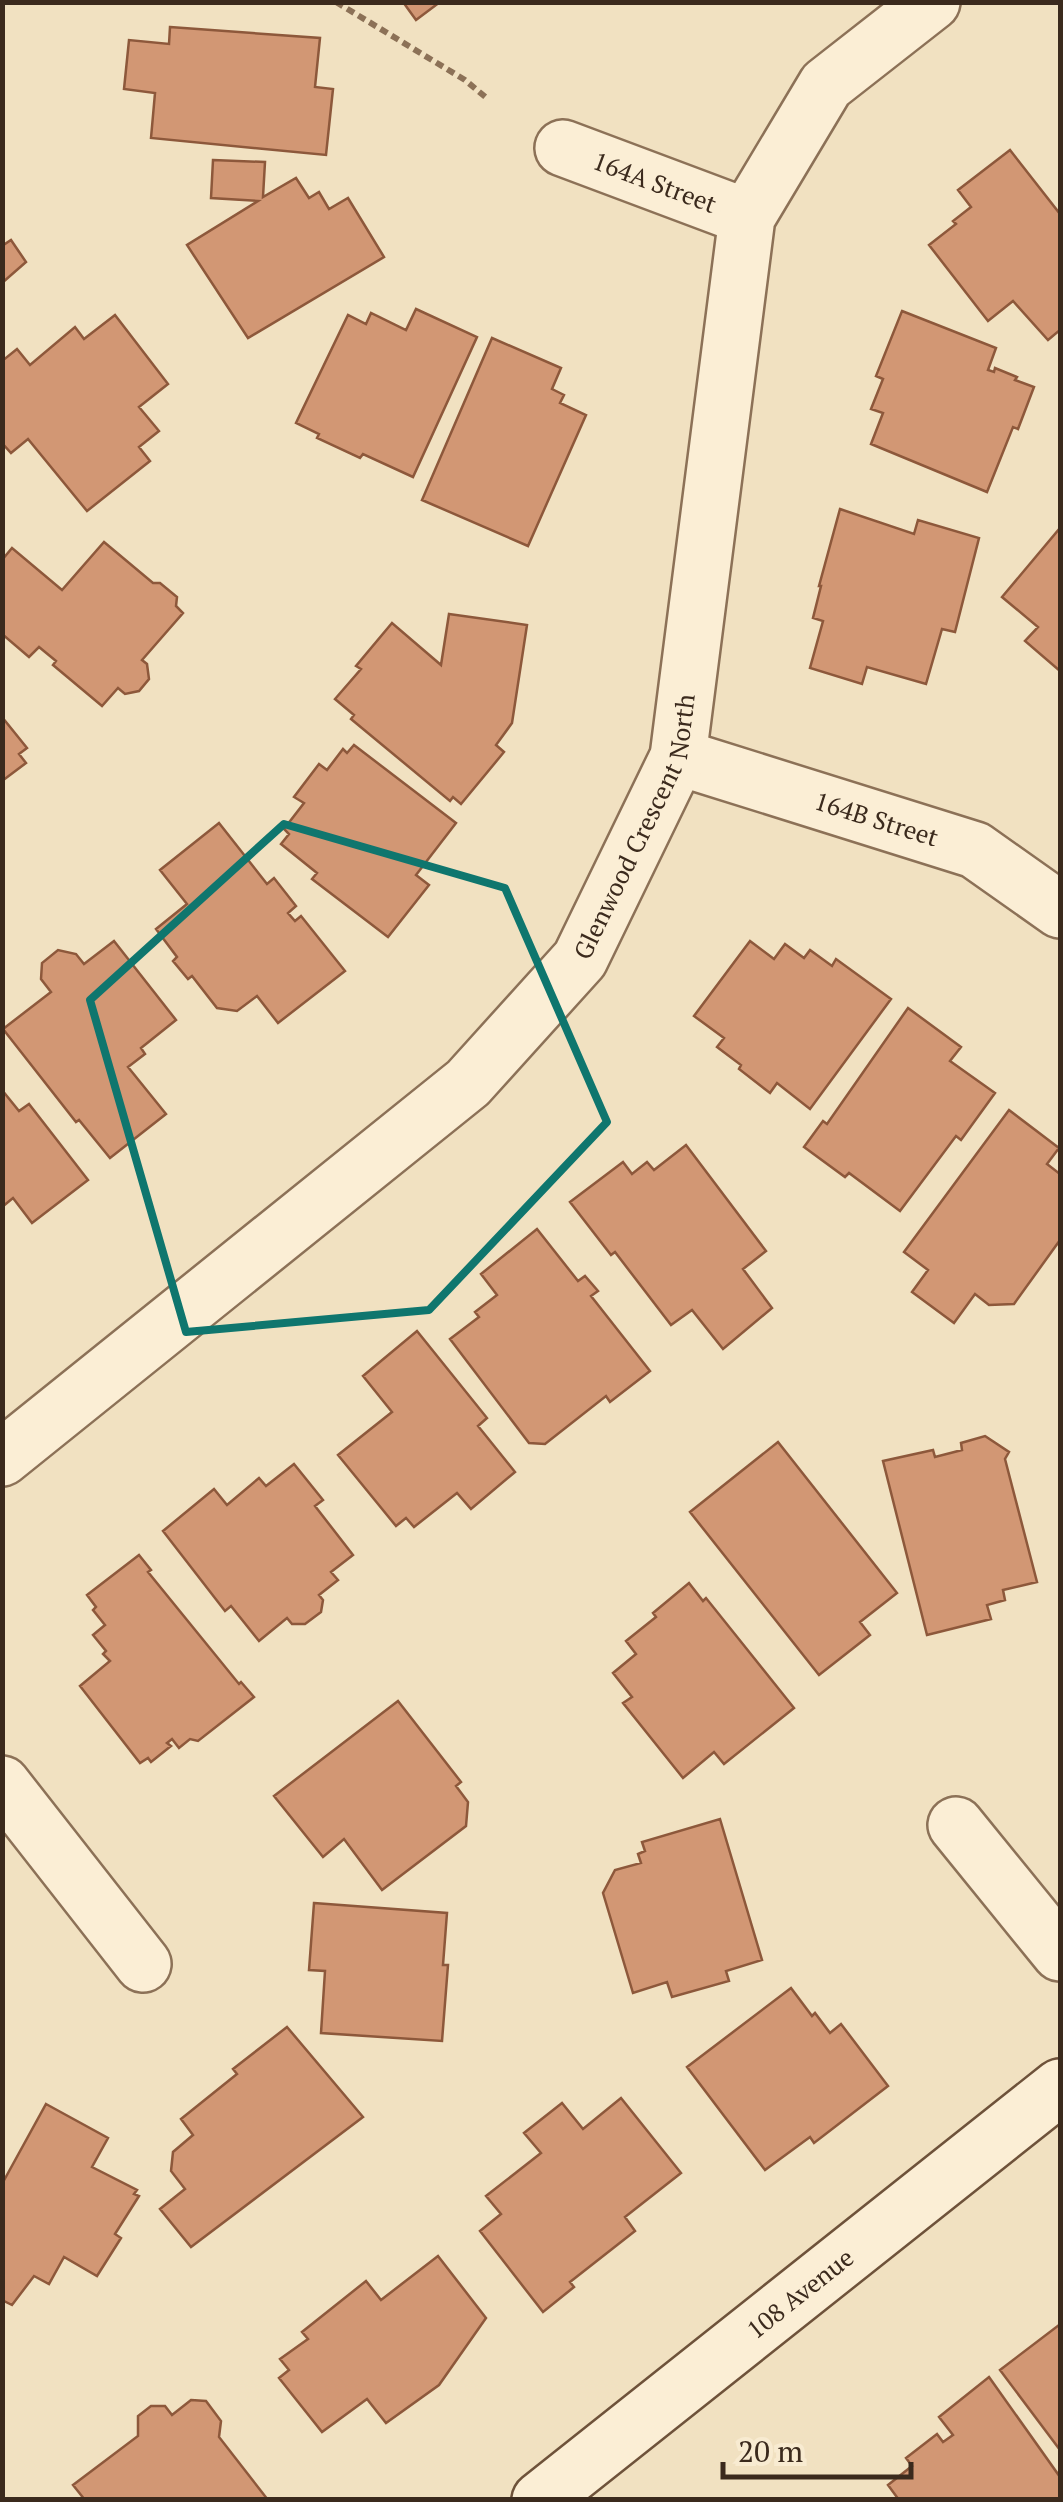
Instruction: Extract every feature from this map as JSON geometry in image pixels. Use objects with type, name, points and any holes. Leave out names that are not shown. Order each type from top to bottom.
[{"type":"street","name":"Glenwood Crescent North","points":[[2,1458],[468,1083],[580,959],[678,757],[747,217],[826,85],[932,2]]},
{"type":"street","name":"164A Street","points":[[564,148],[747,217]]},
{"type":"street","name":"164B Street","points":[[678,757],[975,850],[1060,910]]},
{"type":"street","points":[[2,1784],[144,1964]]},
{"type":"street","points":[[956,1825],[1060,1953]]},
{"type":"street","name":"108 Avenue","points":[[540,2500],[1060,2087]]},
{"type":"path","points":[[336,2],[465,80],[489,100]]},
{"type":"highlighted area","points":[[284,824],[505,888],[607,1122],[429,1310],[186,1332],[90,1000]]},
{"type":"building","points":[[403,2],[440,2],[416,20]]},
{"type":"building","points":[[170,27],[320,38],[315,87],[333,89],[326,155],[151,138],[155,93],[124,89],[129,40],[169,44]]},
{"type":"building","points":[[1010,150],[1060,214],[1060,330],[1048,340],[1013,301],[988,321],[929,245],[971,207],[958,190]]},
{"type":"building","points":[[213,160],[265,162],[263,197],[296,178],[309,198],[319,192],[329,209],[348,198],[384,257],[248,338],[187,245],[258,201],[211,198]]},
{"type":"building","points":[[11,240],[26,262],[2,283],[2,246]]},
{"type":"building","points":[[416,309],[477,337],[413,477],[363,454],[360,458],[317,438],[319,434],[296,423],[348,315],[366,324],[371,313],[406,330]]},
{"type":"building","points":[[902,311],[996,348],[988,370],[994,372],[995,368],[1034,387],[987,492],[871,444],[883,413],[871,409],[883,379],[876,376]]},
{"type":"building","points":[[115,315],[168,384],[139,407],[159,431],[139,447],[150,461],[87,511],[28,439],[11,453],[2,443],[2,361],[17,349],[30,365],[75,327],[84,339]]},
{"type":"building","points":[[492,338],[561,368],[552,389],[564,395],[560,403],[586,415],[528,546],[422,500]]},
{"type":"building","points":[[840,509],[914,534],[918,520],[979,538],[955,632],[942,629],[926,684],[867,667],[862,684],[810,668],[823,621],[813,618],[819,586]]},
{"type":"building","points":[[1060,528],[1060,671],[1025,641],[1038,627],[1002,597]]},
{"type":"building","points":[[104,542],[153,583],[160,583],[177,597],[176,606],[183,613],[142,660],[147,664],[149,679],[139,691],[125,694],[118,688],[102,706],[53,665],[56,661],[39,647],[29,657],[2,634],[2,560],[12,548],[62,590]]},
{"type":"building","points":[[449,614],[527,625],[512,723],[496,745],[504,752],[461,804],[453,797],[450,801],[351,719],[354,715],[335,699],[392,623],[441,665]]},
{"type":"building","points":[[2,717],[27,748],[19,754],[26,763],[2,781]]},
{"type":"building","points":[[354,745],[456,823],[416,875],[429,885],[388,937],[312,879],[317,873],[281,844],[289,834],[284,829],[304,803],[294,797],[319,764],[327,770],[343,749],[347,753]]},
{"type":"building","points":[[219,823],[267,884],[274,878],[296,906],[288,913],[295,921],[301,916],[345,971],[278,1023],[257,996],[237,1011],[217,1008],[192,976],[188,979],[173,961],[177,957],[156,929],[187,904],[160,870]]},
{"type":"building","points":[[114,941],[176,1020],[141,1048],[145,1054],[128,1067],[166,1114],[110,1158],[79,1120],[76,1122],[3,1029],[51,992],[41,979],[42,963],[58,950],[76,954],[84,964]]},
{"type":"building","points":[[750,941],[774,959],[785,944],[804,958],[810,950],[832,966],[836,959],[891,999],[810,1109],[777,1083],[770,1093],[739,1069],[741,1065],[717,1047],[724,1038],[694,1016]]},
{"type":"building","points":[[908,1008],[961,1047],[950,1061],[995,1093],[961,1140],[956,1136],[900,1211],[849,1173],[845,1177],[804,1147],[823,1121],[827,1124]]},
{"type":"building","points":[[2,1090],[19,1111],[29,1104],[88,1180],[32,1223],[13,1198],[2,1207]]},
{"type":"building","points":[[1009,1110],[1059,1148],[1047,1164],[1060,1174],[1060,1240],[1014,1304],[989,1305],[975,1294],[954,1323],[912,1292],[928,1270],[904,1252]]},
{"type":"building","points":[[686,1145],[766,1251],[743,1269],[772,1308],[723,1349],[692,1310],[671,1325],[615,1252],[611,1255],[570,1202],[623,1162],[632,1174],[647,1162],[654,1170]]},
{"type":"building","points":[[537,1229],[578,1281],[585,1276],[598,1291],[591,1296],[650,1371],[610,1402],[606,1396],[545,1444],[529,1443],[450,1339],[479,1317],[475,1312],[497,1295],[481,1274]]},
{"type":"building","points":[[417,1331],[487,1418],[478,1426],[515,1472],[471,1509],[457,1493],[414,1527],[406,1518],[396,1526],[338,1455],[392,1412],[363,1376]]},
{"type":"building","points":[[985,1436],[1009,1452],[1005,1459],[1037,1582],[1003,1590],[1005,1600],[987,1605],[991,1619],[927,1635],[883,1461],[933,1450],[935,1457],[962,1450],[961,1443]]},
{"type":"building","points":[[778,1442],[897,1593],[860,1622],[870,1635],[819,1675],[690,1512]]},
{"type":"building","points":[[294,1464],[323,1500],[315,1506],[353,1555],[331,1572],[338,1580],[319,1595],[323,1600],[321,1612],[305,1624],[292,1624],[287,1618],[259,1641],[231,1606],[225,1611],[163,1531],[214,1489],[227,1505],[259,1478],[266,1486]]},
{"type":"building","points":[[139,1555],[151,1570],[148,1572],[239,1684],[254,1697],[198,1741],[190,1739],[179,1748],[172,1739],[167,1743],[171,1746],[151,1762],[148,1758],[140,1763],[80,1686],[110,1661],[93,1635],[105,1625],[87,1595]]},
{"type":"building","points":[[689,1583],[703,1601],[706,1598],[794,1708],[724,1764],[714,1752],[683,1778],[623,1703],[632,1697],[613,1673],[636,1654],[626,1641]]},
{"type":"building","points":[[398,1701],[461,1782],[456,1786],[468,1802],[466,1826],[382,1890],[344,1839],[323,1857],[274,1796]]},
{"type":"building","points":[[720,1819],[762,1960],[726,1971],[729,1981],[672,1997],[667,1982],[633,1993],[603,1893],[615,1870],[641,1863],[638,1854],[645,1851],[642,1842]]},
{"type":"building","points":[[314,1903],[447,1913],[443,1965],[448,1965],[442,2041],[321,2033],[325,1971],[309,1970]]},
{"type":"building","points":[[791,1988],[830,2033],[841,2024],[888,2086],[814,2143],[810,2137],[765,2170],[687,2067]]},
{"type":"building","points":[[287,2027],[363,2117],[191,2247],[160,2209],[185,2189],[171,2171],[173,2152],[193,2135],[181,2119],[237,2074],[233,2069]]},
{"type":"building","points":[[621,2098],[681,2173],[625,2217],[635,2231],[570,2282],[574,2287],[543,2312],[480,2231],[501,2214],[486,2196],[541,2153],[524,2133],[562,2103],[583,2129]]},
{"type":"building","points":[[46,2104],[108,2138],[92,2167],[137,2190],[134,2194],[139,2196],[115,2234],[121,2238],[97,2276],[64,2257],[49,2284],[34,2276],[12,2305],[2,2300],[2,2184]]},
{"type":"building","points":[[438,2256],[486,2318],[439,2385],[386,2423],[367,2399],[322,2432],[279,2378],[289,2370],[280,2359],[308,2339],[302,2332],[366,2281],[381,2300]]},
{"type":"building","points":[[1059,2325],[1060,2328],[1060,2450],[1000,2370]]},
{"type":"building","points":[[989,2377],[1060,2477],[1060,2500],[899,2500],[888,2485],[912,2466],[906,2458],[937,2434],[943,2442],[953,2435],[939,2417]]},
{"type":"building","points":[[191,2400],[206,2401],[221,2421],[219,2437],[268,2500],[85,2500],[73,2485],[138,2436],[138,2416],[151,2406],[165,2406],[172,2415]]}]
